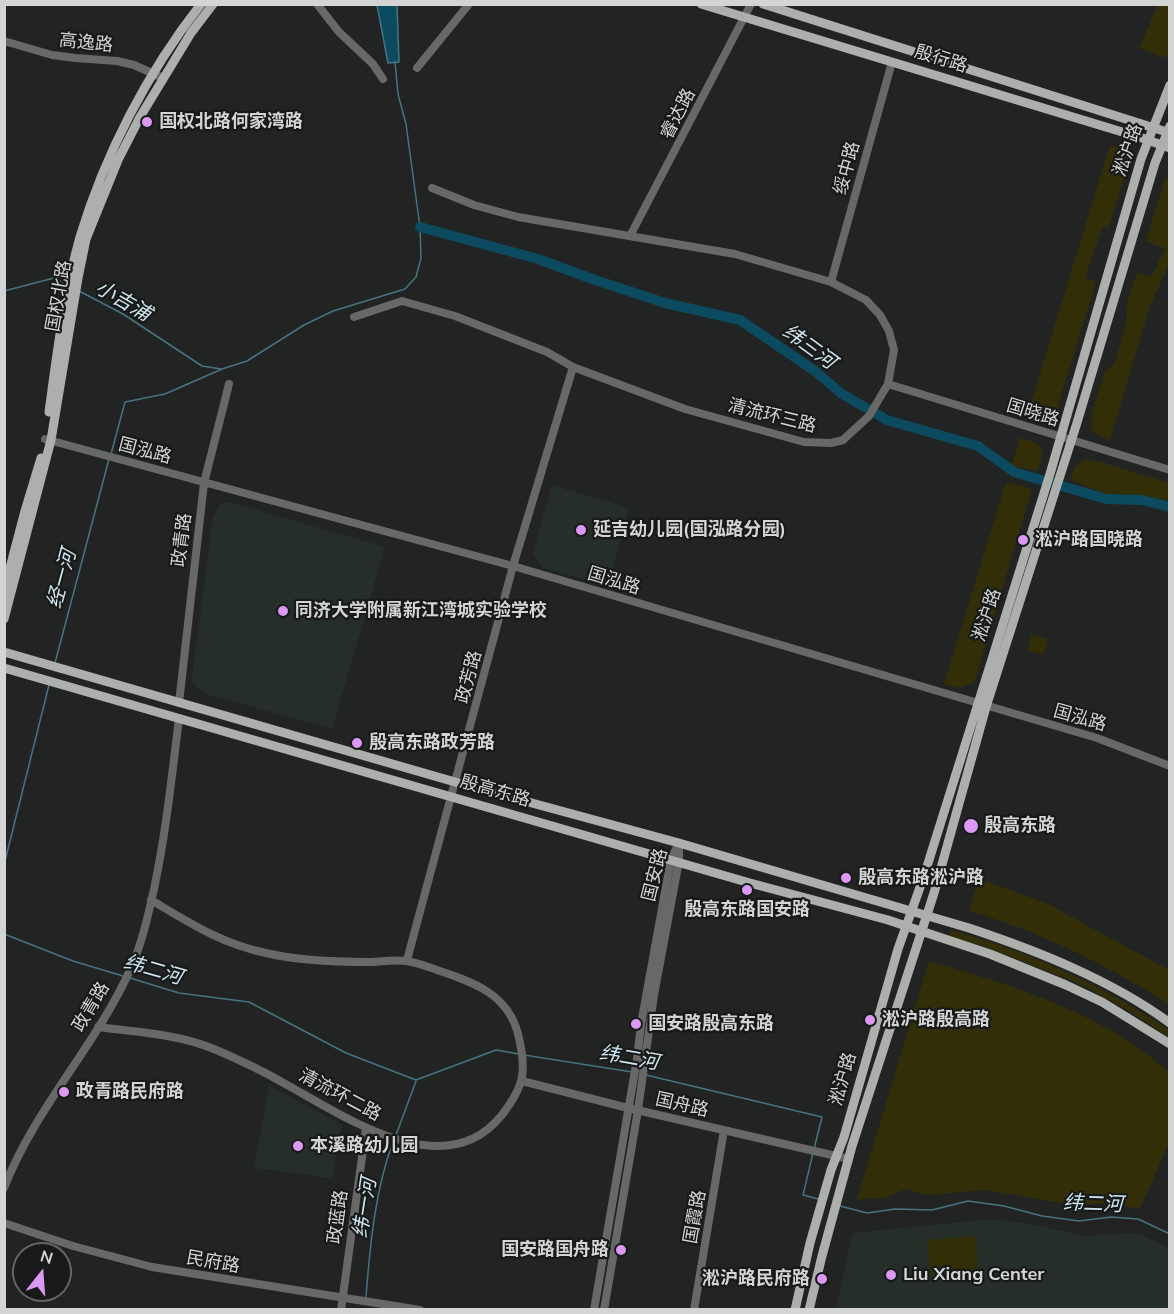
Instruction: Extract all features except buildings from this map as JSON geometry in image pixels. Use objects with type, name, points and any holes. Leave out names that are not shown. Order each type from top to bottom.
[{"type":"main road","name":"国权北路","points":[[4,619],[48,439],[74,276],[88,212],[110,158],[153,73],[201,4]]},
{"type":"main road","name":"国权北路","points":[[74,276],[86,239],[118,160],[163,78],[191,33],[213,4]]},
{"type":"main road","name":"殷行路","points":[[701,4],[1166,147]]},
{"type":"main road","name":"殷行路","points":[[763,4],[1153,128],[1169,130]]},
{"type":"main road","name":"淞沪路","points":[[809,1310],[849,1159],[927,916],[986,707],[1054,495],[1054,475],[1060,437],[1148,140],[1170,85]]},
{"type":"main road","name":"淞沪路","points":[[795,1310],[819,1211],[898,949],[907,927],[1044,492],[1071,441],[1166,147],[1169,130]]},
{"type":"main road","name":"国权北路","points":[[4,591],[48,439]]},
{"type":"main road","name":"殷高东路","points":[[4,652],[454,782],[679,843],[1008,941],[1071,967],[1170,1023]]},
{"type":"main road","name":"殷高东路","points":[[4,668],[888,920],[990,954],[1066,985],[1102,1002],[1170,1044]]},
{"type":"street","points":[[317,4],[339,32],[373,64],[383,79]]},
{"type":"street","points":[[417,68],[469,4]]},
{"type":"street","name":"睿达路","points":[[630,236],[751,4]]},
{"type":"street","name":"高逸路","points":[[4,41],[52,55],[134,64],[163,78]]},
{"type":"street","name":"绥中路","points":[[831,282],[892,62]]},
{"type":"street","name":"清流环三路","points":[[354,317],[402,301],[455,316],[547,352],[573,367],[685,409],[786,439],[816,444],[843,440],[857,429],[869,416],[888,384],[894,350],[890,331],[867,300],[831,282],[735,254],[518,217],[474,205],[432,188]]},
{"type":"street","name":"政芳路","points":[[407,960],[513,566],[573,367]]},
{"type":"street","name":"政青路","points":[[179,703],[204,483],[229,384]]},
{"type":"street","name":"国晓路","points":[[888,384],[1170,470]]},
{"type":"street","name":"国泓路","points":[[48,439],[131,464],[513,566],[1097,738],[1170,766]]},
{"type":"street","name":"政青路","points":[[4,1188],[25,1141],[98,1027],[122,985],[140,945],[160,858],[179,718]]},
{"type":"street","name":"国安路","points":[[604,1310],[638,1110],[637,1088],[641,1060],[679,843]]},
{"type":"street","name":"清流环二路","points":[[98,1027],[165,1036],[211,1047],[261,1070],[366,1128],[387,1136],[434,1147],[468,1142],[496,1122],[513,1101],[522,1081],[525,1059],[515,1020],[500,1001],[486,990],[464,979],[407,960],[367,962],[285,957],[265,953],[208,934],[151,900]]},
{"type":"street","name":"国舟路","points":[[522,1081],[836,1156]]},
{"type":"street","name":"国安路","points":[[594,1310],[628,1108],[637,1088]]},
{"type":"street","name":"政蓝路","points":[[341,1310],[366,1128]]},
{"type":"street","name":"国霞路","points":[[694,1310],[724,1130]]},
{"type":"street","points":[[836,1156],[849,1159]]},
{"type":"street","name":"民府路","points":[[4,1223],[74,1246],[152,1267],[420,1310]]},
{"type":"shaded area","points":[[1158,5],[1169,5],[1169,49],[1166,58],[1139,48]]},
{"type":"shaded area","points":[[1110,145],[1127,151],[1128,163],[1109,228],[1103,226],[1085,278],[1096,282],[1055,415],[1042,420],[1027,416]]},
{"type":"shaded area","points":[[1165,178],[1169,180],[1169,264],[1150,306],[1110,440],[1091,430],[1092,412],[1104,374],[1115,363],[1127,320],[1126,305],[1137,272],[1151,277],[1165,249],[1146,241]]},
{"type":"shaded area","points":[[1020,438],[1037,443],[1043,451],[1038,471],[1011,466]]},
{"type":"shaded area","points":[[1084,459],[1169,483],[1169,501],[1138,495],[1106,494],[1070,480],[1075,467]]},
{"type":"shaded area","points":[[1006,482],[1032,489],[974,683],[959,688],[944,684]]},
{"type":"shaded area","name":"延吉幼儿园(国泓路分园)","points":[[552,485],[629,508],[608,586],[541,567],[536,559],[533,552]]},
{"type":"shaded area","name":"同济大学附属新江湾城实验学校","points":[[229,502],[385,547],[332,729],[206,694],[200,691],[193,682],[213,517],[220,505]]},
{"type":"shaded area","points":[[1032,634],[1048,639],[1043,655],[1027,650]]},
{"type":"shaded area","points":[[979,879],[1046,903],[1169,970],[1169,1004],[1072,950],[1021,928],[969,911]]},
{"type":"shaded area","points":[[951,930],[1037,959],[1091,984],[1169,1030],[1169,1037],[1124,1008],[1078,983],[983,946],[948,937]]},
{"type":"shaded area","points":[[929,961],[1024,991],[1086,1017],[1143,1051],[1169,1072],[1169,1143],[1140,1209],[1110,1203],[1073,1205],[987,1190],[927,1195],[906,1189],[885,1198],[857,1199]]},
{"type":"shaded area","name":"本溪路幼儿园","points":[[269,1085],[342,1125],[332,1178],[254,1168]]},
{"type":"shaded area","points":[[981,1220],[1026,1223],[1085,1236],[1129,1233],[1141,1235],[1169,1248],[1169,1309],[836,1310],[852,1233]]},
{"type":"shaded area","points":[[975,1236],[978,1270],[930,1274],[927,1240]]},
{"type":"water","points":[[377,5],[397,5],[399,62],[388,63]]},
{"type":"waterway","points":[[111,454],[125,402],[165,394],[222,369],[247,361],[304,325],[333,311],[405,289],[416,277],[421,258],[420,227],[406,124],[398,94],[395,62]]},
{"type":"waterway","name":"纬三河","points":[[420,227],[538,259],[665,303],[740,320],[815,371],[842,394],[887,420],[978,446],[1014,472],[1106,499],[1142,500],[1170,507]]},
{"type":"waterway","name":"小吉浦","points":[[4,291],[54,278],[64,283]]},
{"type":"waterway","name":"小吉浦","points":[[79,291],[123,314],[202,366],[221,369]]},
{"type":"waterway","name":"经一河","points":[[55,663],[109,459]]},
{"type":"waterway","name":"经一河","points":[[4,865],[49,685]]},
{"type":"waterway","name":"纬二河","points":[[4,934],[73,961],[123,976]]},
{"type":"waterway","name":"纬二河","points":[[130,978],[179,993],[249,1002],[346,1053],[416,1080],[496,1050],[519,1054]]},
{"type":"waterway","name":"纬二河","points":[[524,1055],[632,1072]]},
{"type":"waterway","name":"纬二河","points":[[646,1075],[822,1117],[814,1149]]},
{"type":"waterway","name":"纬一河","points":[[396,1135],[416,1081]]},
{"type":"waterway","name":"纬一河","points":[[366,1297],[378,1199],[393,1142]]},
{"type":"waterway","name":"纬二河","points":[[813,1153],[803,1195],[818,1199]]},
{"type":"waterway","name":"纬二河","points":[[840,1206],[867,1213],[895,1209],[932,1210],[968,1201],[1079,1221],[1111,1217],[1138,1219],[1170,1234]]},
{"type":"place","name":"国权北路何家湾路","points":[[147,122]]},
{"type":"place","name":"延吉幼儿园(国泓路分园)","points":[[581,530]]},
{"type":"place","name":"淞沪路国晓路","points":[[1023,540]]},
{"type":"place","name":"同济大学附属新江湾城实验学校","points":[[283,611]]},
{"type":"place","name":"殷高东路政芳路","points":[[357,743]]},
{"type":"place","name":"殷高东路","points":[[971,826]]},
{"type":"place","name":"殷高东路淞沪路","points":[[846,878]]},
{"type":"place","name":"殷高东路国安路","points":[[747,890]]},
{"type":"place","name":"淞沪路殷高路","points":[[870,1020]]},
{"type":"place","name":"国安路殷高东路","points":[[636,1024]]},
{"type":"place","name":"政青路民府路","points":[[64,1092]]},
{"type":"place","name":"本溪路幼儿园","points":[[298,1146]]},
{"type":"place","name":"国安路国舟路","points":[[621,1250]]},
{"type":"place","name":"Liu Xiang Center","points":[[891,1275]]},
{"type":"place","name":"淞沪路民府路","points":[[822,1279]]}]
